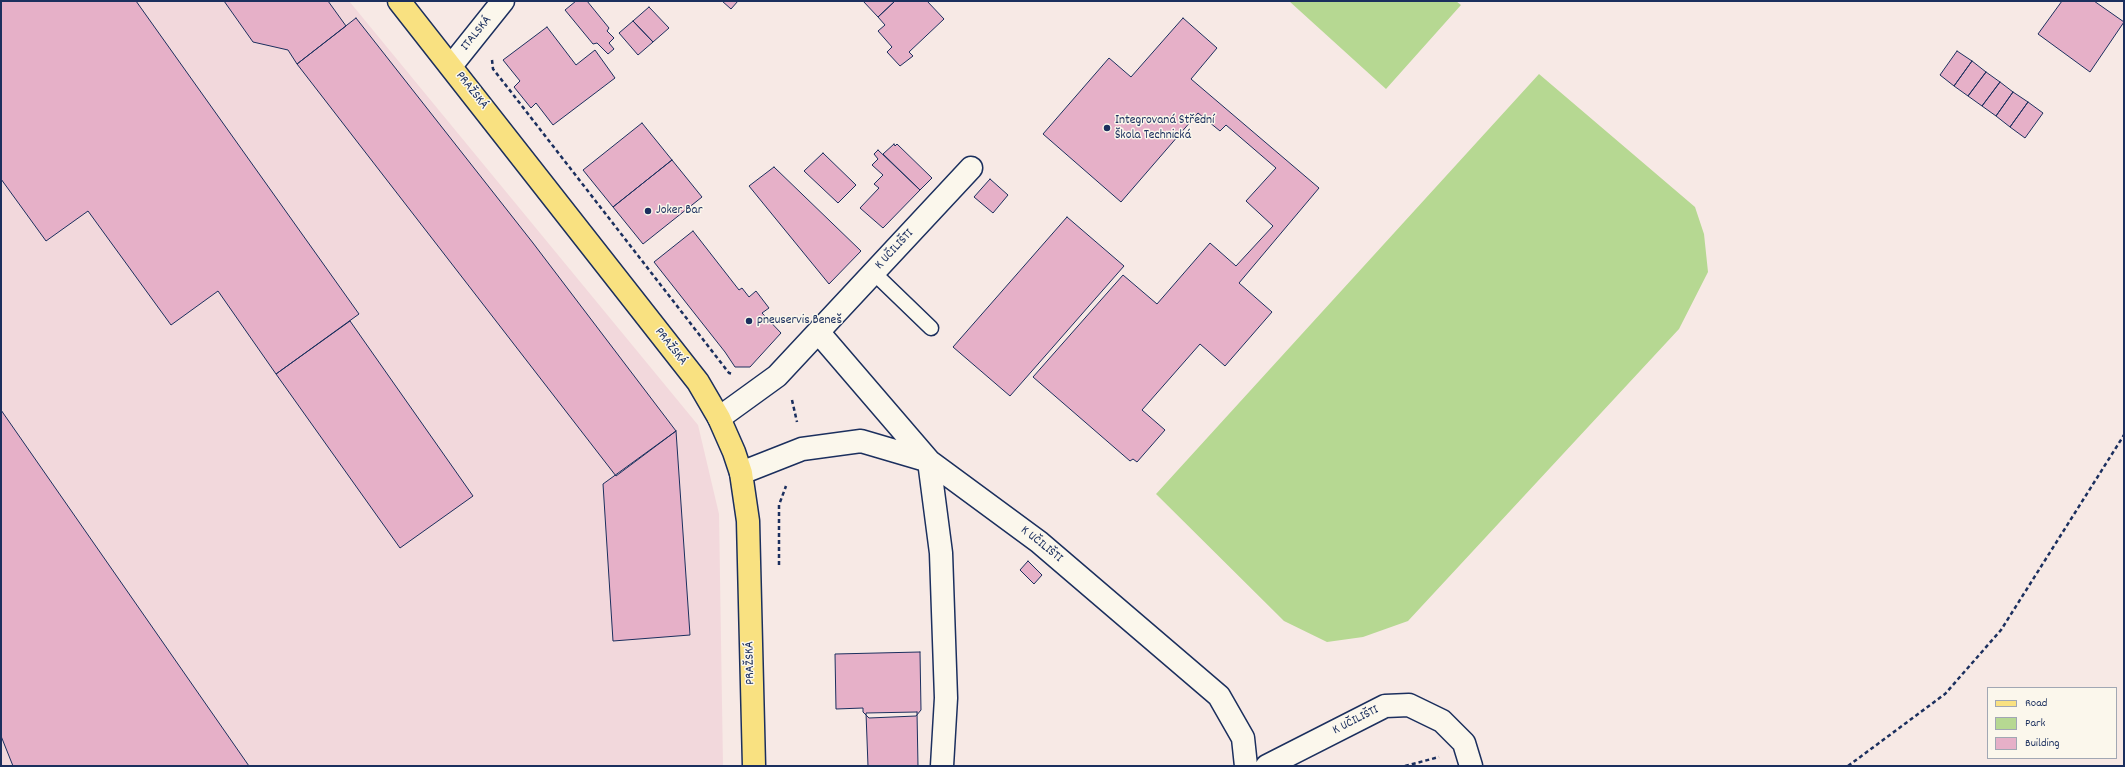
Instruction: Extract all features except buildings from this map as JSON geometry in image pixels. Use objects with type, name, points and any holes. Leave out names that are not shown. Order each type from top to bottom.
[{"type":"main road","name":"PRAŽSKÁ","points":[[399,1],[698,382],[719,418],[734,452],[741,473],[748,520],[754,766]]},
{"type":"street","name":"ITALSKÁ","points":[[451,66],[503,1]]},
{"type":"street","name":"K UČILIŠTI","points":[[719,418],[777,376],[819,333],[971,168]]},
{"type":"street","name":"K UČILIŠTI","points":[[819,333],[929,461],[1039,542],[1219,696],[1243,738],[1246,766]]},
{"type":"street","points":[[741,473],[802,449],[861,440],[929,461],[941,553],[946,698],[942,766]]},
{"type":"street","name":"K UČILIŠTI","points":[[1267,766],[1385,706],[1409,705],[1442,721],[1464,743],[1468,758]]},
{"type":"lane","points":[[874,273],[931,328]]},
{"type":"path","points":[[492,55],[493,69],[729,372],[740,376]]},
{"type":"path","points":[[791,393],[797,426]]},
{"type":"path","points":[[1848,766],[1944,694],[2001,630],[2124,435]]},
{"type":"path","points":[[779,571],[779,505],[785,487],[790,481]]},
{"type":"path","points":[[1405,766],[1468,758]]},
{"type":"shaded area","points":[[1,1],[349,1],[698,425],[719,514],[723,766],[1,766]]},
{"type":"green space","points":[[1289,1],[1456,1],[1461,5],[1386,89]]},
{"type":"green space","points":[[1539,74],[1695,207],[1704,234],[1708,272],[1679,329],[1408,621],[1363,637],[1327,642],[1284,621],[1156,494]]},
{"type":"place","name":"Integrovaná Střední Škola Technická","points":[[1107,128]]},
{"type":"place","name":"Joker Bar","points":[[648,211]]},
{"type":"place","name":"pneuservis Beneš","points":[[749,321]]}]
